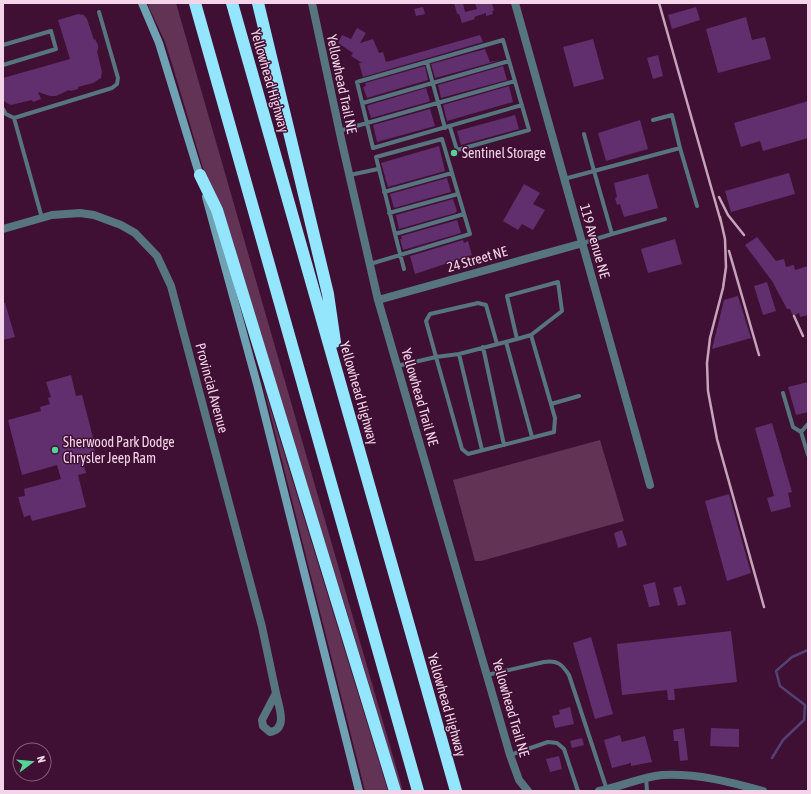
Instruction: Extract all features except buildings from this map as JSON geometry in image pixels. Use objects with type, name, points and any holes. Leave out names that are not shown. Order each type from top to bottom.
[{"type":"highway","points":[[195,3],[418,791]]},
{"type":"highway","name":"Yellowhead Highway","points":[[232,3],[450,771],[457,791]]},
{"type":"highway","points":[[258,3],[328,294],[342,389]]},
{"type":"highway","points":[[200,175],[217,210],[395,791]]},
{"type":"main road","points":[[142,3],[162,49],[200,175],[257,384],[359,791]]},
{"type":"street","name":"Yellowhead Trail NE","points":[[312,3],[339,131],[378,300],[510,755],[519,780],[528,791]]},
{"type":"street","name":"119 Avenue NE","points":[[515,3],[650,485]]},
{"type":"street","name":"Provincial Avenue","points":[[3,229],[52,215],[80,213],[94,215],[121,225],[135,233],[157,256],[171,286],[262,627],[276,693]]},
{"type":"street","name":"24 Street NE","points":[[378,300],[582,243]]},
{"type":"street","points":[[603,790],[662,775],[698,776],[746,789],[763,791]]},
{"type":"lane","points":[[3,109],[6,114],[14,118],[112,88],[117,84],[118,78],[99,12]]},
{"type":"lane","points":[[3,45],[51,31],[56,49],[3,64]]},
{"type":"lane","points":[[404,269],[358,82],[503,40],[528,130],[457,150],[450,127]]},
{"type":"lane","points":[[363,103],[509,61]]},
{"type":"lane","points":[[427,62],[444,128]]},
{"type":"lane","points":[[339,131],[515,81]]},
{"type":"lane","points":[[373,148],[522,105]]},
{"type":"lane","points":[[653,120],[672,115],[697,206]]},
{"type":"lane","points":[[14,118],[42,218]]},
{"type":"lane","points":[[584,134],[612,234]]},
{"type":"lane","points":[[369,264],[470,234],[442,139],[376,157]]},
{"type":"lane","points":[[564,179],[680,148]]},
{"type":"lane","points":[[349,175],[378,168]]},
{"type":"lane","points":[[384,192],[452,173]]},
{"type":"lane","points":[[389,213],[458,194]]},
{"type":"lane","points":[[395,234],[464,214]]},
{"type":"lane","points":[[582,243],[665,219]]},
{"type":"lane","points":[[397,366],[436,357],[458,354],[483,347],[506,342],[531,335],[562,311],[558,282],[507,296],[516,339]]},
{"type":"lane","points":[[497,344],[486,305],[478,303],[430,314],[426,321],[462,449],[468,454],[554,432],[555,418],[531,335]]},
{"type":"lane","points":[[506,342],[532,437]]},
{"type":"lane","points":[[483,347],[504,445]]},
{"type":"lane","points":[[458,354],[482,450]]},
{"type":"lane","points":[[783,393],[793,427],[801,432],[808,456]]},
{"type":"lane","points":[[551,404],[579,396]]},
{"type":"lane","points":[[801,432],[808,424]]},
{"type":"lane","points":[[487,675],[544,662],[552,661],[561,664],[569,675],[603,790]]},
{"type":"lane","points":[[510,755],[548,742],[557,743],[564,749],[578,791]]},
{"type":"lane","points":[[646,778],[647,791]]},
{"type":"shaded area","points":[[147,3],[176,3],[403,791],[401,791],[346,609],[202,165],[165,42]]},
{"type":"shaded area","points":[[262,381],[388,791],[365,791]]},
{"type":"shaded area","points":[[600,440],[624,521],[481,561],[475,561],[453,480]]},
{"type":"waterway","points":[[772,758],[783,740],[804,720],[805,705],[780,686],[776,671],[792,657],[808,650]]},
{"type":"railway","points":[[659,3],[721,222]]},
{"type":"railway","points":[[719,197],[728,215],[744,235]]},
{"type":"railway","points":[[720,217],[725,239],[726,267],[723,288],[710,338],[707,363],[708,391],[717,439],[764,607]]},
{"type":"railway","points":[[729,251],[759,355]]},
{"type":"railway","points":[[794,316],[803,336]]},
{"type":"place","name":"Sentinel Storage","points":[[454,153]]},
{"type":"place","name":"Sherwood Park Dodge Chrysler Jeep Ram","points":[[55,450]]}]
